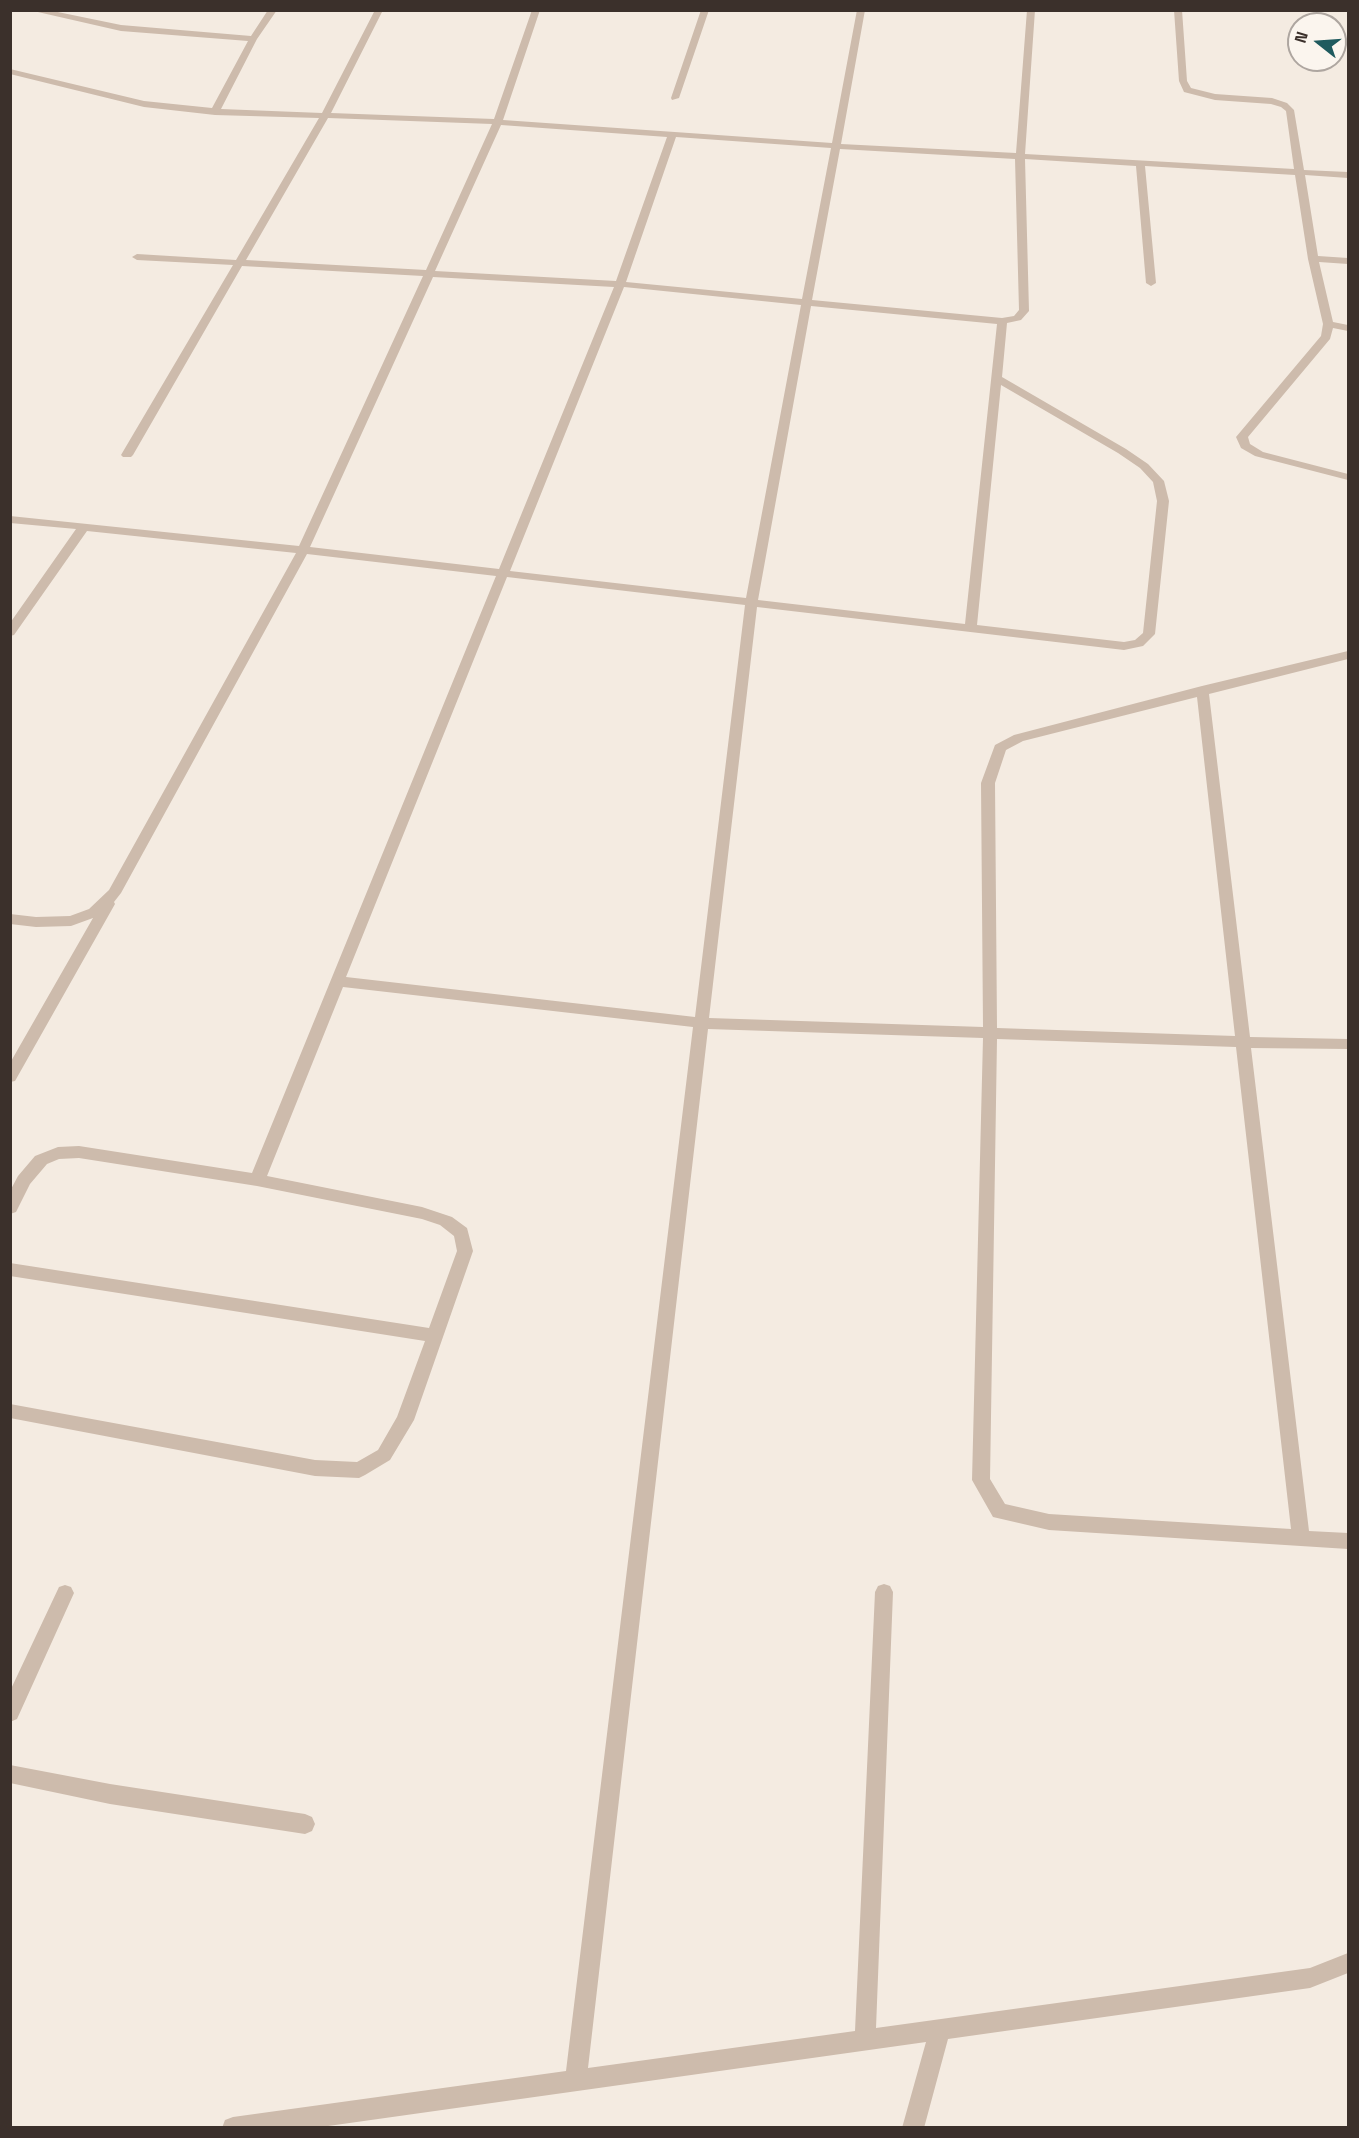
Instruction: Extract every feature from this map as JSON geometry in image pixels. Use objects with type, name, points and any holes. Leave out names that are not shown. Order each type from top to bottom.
[{"type":"street","points":[[33,10],[121,28],[253,39]]},
{"type":"street","points":[[215,112],[253,39],[273,10]]},
{"type":"street","points":[[127,455],[325,116],[379,10]]},
{"type":"street","points":[[10,1077],[303,550],[498,122],[536,10]]},
{"type":"street","points":[[675,98],[705,10]]},
{"type":"street","points":[[576,2080],[751,603],[861,10]]},
{"type":"street","points":[[136,256],[620,284],[1002,321],[1017,318],[1024,311],[1020,157],[1031,10]]},
{"type":"street","points":[[1178,10],[1183,81],[1187,90],[1208,96],[1272,101],[1290,110],[1313,259],[1328,324],[1326,337],[1242,437],[1245,446],[1259,454],[1348,477]]},
{"type":"street","points":[[10,70],[144,104],[215,112],[498,122],[835,146],[1348,175]]},
{"type":"street","points":[[257,1180],[620,284],[672,135]]},
{"type":"street","points":[[1140,163],[1151,283]]},
{"type":"street","points":[[1313,259],[1348,261]]},
{"type":"street","points":[[971,628],[1002,321]]},
{"type":"street","points":[[1328,324],[1348,328]]},
{"type":"street","points":[[10,519],[303,550],[1124,646],[1139,643],[1149,634],[1162,501],[1158,481],[1143,466],[1122,451],[996,378]]},
{"type":"street","points":[[10,632],[84,527]]},
{"type":"street","points":[[1348,655],[1019,738],[1000,748],[988,783],[990,1034],[981,1480],[999,1511],[1048,1522],[1348,1541]]},
{"type":"street","points":[[1202,690],[1301,1538]]},
{"type":"street","points":[[10,919],[36,922],[71,921],[94,912],[114,893]]},
{"type":"street","points":[[337,981],[702,1023],[1348,1044]]},
{"type":"street","points":[[10,1208],[24,1180],[41,1160],[58,1153],[79,1152],[257,1180],[422,1214],[446,1221],[462,1233],[465,1251],[405,1420],[384,1455],[359,1470],[315,1468],[10,1411]]},
{"type":"street","points":[[10,1269],[435,1336]]},
{"type":"street","points":[[865,2039],[884,1592]]},
{"type":"street","points":[[10,1713],[66,1593]]},
{"type":"street","points":[[10,1774],[110,1794],[305,1824]]},
{"type":"street","points":[[233,2127],[1310,1978],[1348,1962]]},
{"type":"street","points":[[913,2127],[940,2028]]}]
